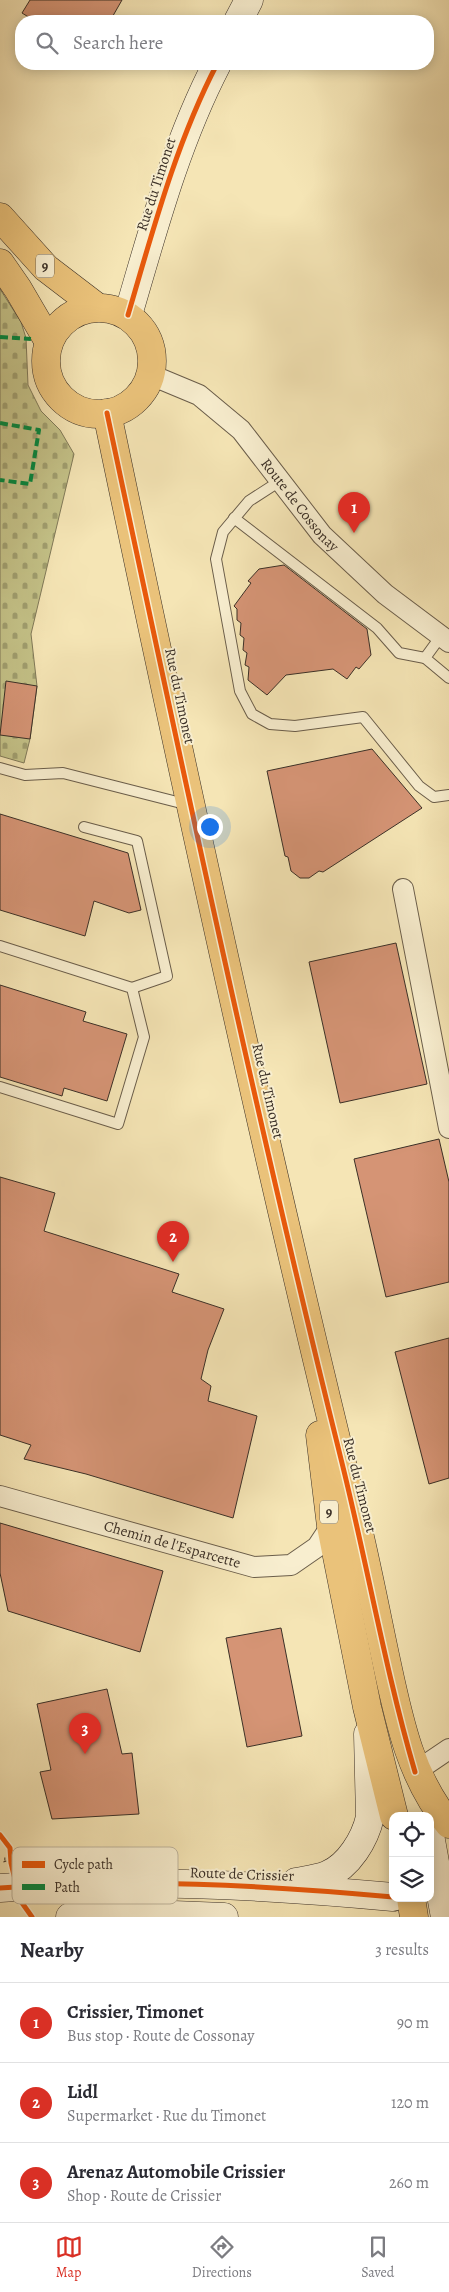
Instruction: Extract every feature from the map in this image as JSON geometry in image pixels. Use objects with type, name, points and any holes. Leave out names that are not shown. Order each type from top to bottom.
[{"type":"main road","points":[[241,15],[249,0]]},
{"type":"main road","name":"Rue du Timonet","points":[[128,315],[168,181],[197,101],[213,70]]},
{"type":"main road","name":"9","points":[[0,217],[46,268],[97,307],[113,309],[128,315]]},
{"type":"main road","name":"9","points":[[0,263],[18,289],[49,342]]},
{"type":"main road","points":[[97,307],[81,311],[68,318],[57,328],[49,342],[46,360],[49,378],[58,394],[72,406],[89,413],[108,413],[122,409],[135,400],[145,388],[151,375],[153,358],[149,341],[141,327],[128,315]]},
{"type":"main road","name":"Rue du Timonet","points":[[108,413],[190,805],[305,1314],[357,1525],[398,1712],[415,1772]]},
{"type":"main road","name":"Rue du Timonet","points":[[305,1314],[331,1526],[367,1707],[393,1812]]},
{"type":"main road","points":[[279,1887],[328,1875],[342,1865],[358,1847],[367,1830],[370,1817],[367,1707]]},
{"type":"main road","points":[[415,1772],[425,1812]]},
{"type":"main road","name":"9","points":[[415,1772],[441,1815],[449,1824]]},
{"type":"main road","points":[[425,1902],[446,1908],[434,1853]]},
{"type":"main road","name":"Route de Crissier","points":[[178,1884],[279,1887],[389,1897]]},
{"type":"main road","points":[[412,1902],[414,1917]]},
{"type":"main road","points":[[70,1917],[148,1914],[224,1917]]},
{"type":"street","name":"Route de Cossonay","points":[[151,375],[199,395],[241,430],[322,535],[385,594],[445,639]]},
{"type":"street","points":[[403,889],[447,1106],[449,1128]]},
{"type":"street","name":"Chemin de l'Esparcette","points":[[0,1496],[254,1566],[291,1565],[317,1547],[331,1526]]},
{"type":"street","points":[[415,1772],[449,1749]]},
{"type":"lane","points":[[280,480],[249,501],[222,532],[216,559],[240,691],[252,714],[270,724],[295,726],[364,717],[418,786],[434,797],[449,794]]},
{"type":"lane","points":[[234,518],[376,628],[399,653],[425,658],[449,678]]},
{"type":"lane","points":[[425,658],[445,639]]},
{"type":"lane","points":[[0,768],[25,775],[63,773],[190,805]]},
{"type":"lane","points":[[0,946],[132,988],[167,976],[138,841],[84,827]]},
{"type":"lane","points":[[0,1087],[118,1124],[144,1037],[132,988]]},
{"type":"green space","points":[[0,289],[21,322],[26,338],[28,385],[41,411],[60,430],[74,454],[31,634],[37,686],[30,739],[24,763],[0,756]]},
{"type":"building","points":[[30,0],[122,0],[113,15],[25,15],[22,13]]},
{"type":"building","points":[[284,565],[367,629],[371,655],[359,669],[356,667],[347,679],[333,669],[286,675],[267,695],[248,680],[249,667],[245,665],[247,653],[243,650],[244,638],[240,635],[241,623],[237,620],[237,609],[234,606],[251,583],[248,581],[259,569]]},
{"type":"building","points":[[6,681],[37,686],[30,739],[0,735]]},
{"type":"building","points":[[372,749],[422,808],[323,872],[319,871],[309,878],[300,878],[291,871],[288,857],[285,856],[267,771]]},
{"type":"building","points":[[0,814],[128,853],[141,910],[129,913],[94,901],[85,936],[0,910]]},
{"type":"building","points":[[396,943],[427,1084],[340,1103],[309,962]]},
{"type":"building","points":[[0,985],[86,1012],[83,1021],[127,1034],[107,1101],[64,1088],[62,1096],[0,1077]]},
{"type":"building","points":[[439,1139],[449,1182],[449,1282],[386,1297],[354,1159]]},
{"type":"building","points":[[0,1177],[55,1193],[44,1231],[179,1274],[172,1292],[224,1309],[208,1350],[201,1379],[211,1386],[208,1401],[257,1416],[233,1518],[86,1474],[24,1459],[31,1445],[0,1435]]},
{"type":"building","points":[[449,1338],[449,1478],[429,1484],[395,1352]]},
{"type":"building","points":[[0,1523],[163,1571],[140,1652],[8,1611],[0,1573]]},
{"type":"building","points":[[281,1628],[302,1736],[247,1747],[226,1638]]},
{"type":"building","points":[[107,1689],[122,1754],[132,1753],[139,1814],[52,1819],[40,1772],[51,1770],[37,1704]]},
{"type":"marked path","points":[[0,337],[31,339]]},
{"type":"marked path","points":[[0,423],[39,430],[30,484],[0,480]]},
{"type":"cycle path","points":[[128,315],[166,187],[189,125],[214,70]]},
{"type":"cycle path","points":[[107,413],[249,1068],[394,1694],[415,1772]]},
{"type":"cycle path","points":[[0,1835],[10,1848],[12,1867]]},
{"type":"cycle path","points":[[178,1884],[295,1889],[389,1897]]},
{"type":"cycle path","points":[[0,1888],[12,1887]]},
{"type":"cycle path","points":[[23,1904],[32,1917]]},
{"type":"place","name":"Crissier, Timonet","points":[[354,533]]},
{"type":"place","name":"Lidl","points":[[173,1262]]},
{"type":"place","name":"Arenaz Automobile Crissier","points":[[85,1754]]}]
